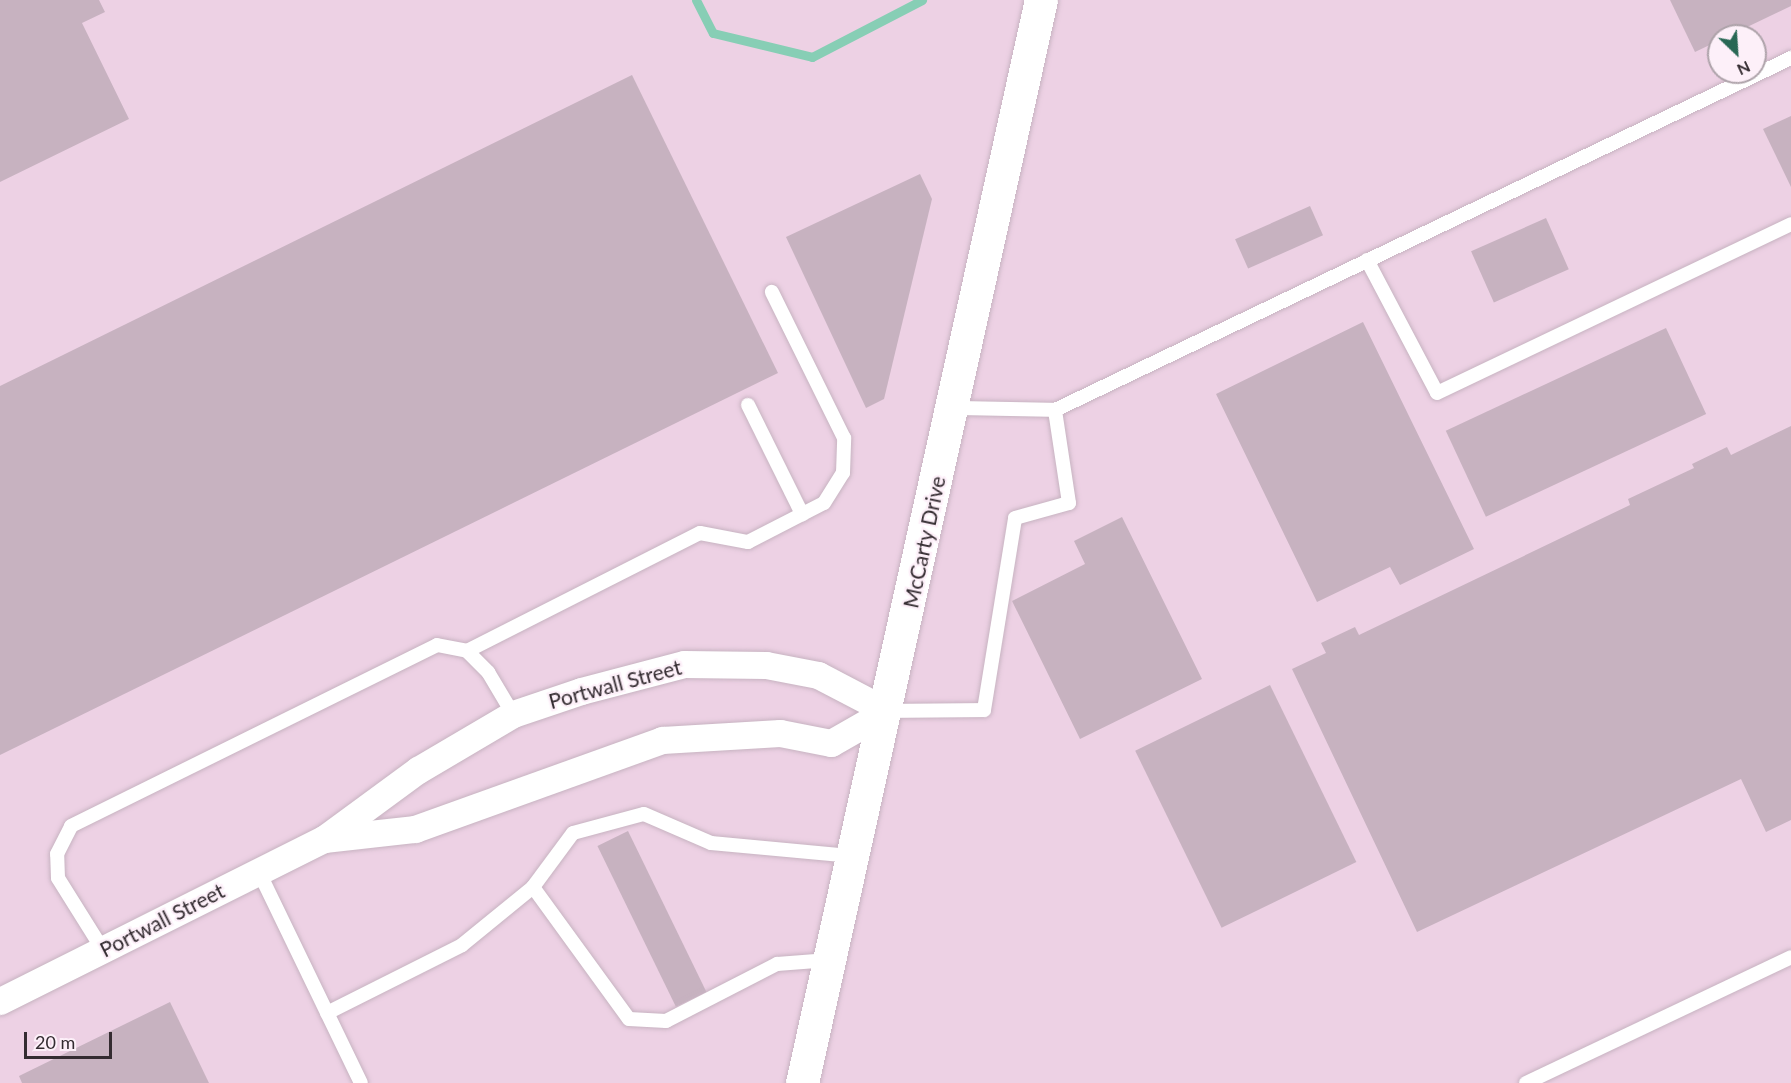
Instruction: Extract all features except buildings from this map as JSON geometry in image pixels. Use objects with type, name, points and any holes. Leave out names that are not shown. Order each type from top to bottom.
[{"type":"main road","name":"McCarty Drive","points":[[802,1083],[887,711],[1041,0]]},
{"type":"street","name":"Portwall Street","points":[[0,1001],[324,839],[418,770],[513,714],[684,664],[766,665],[818,675],[887,711]]},
{"type":"street","name":"Portwall Street","points":[[324,839],[415,829],[662,740],[780,733],[831,743],[887,711]]},
{"type":"lane","points":[[953,408],[1055,410],[1791,58]]},
{"type":"lane","points":[[1367,260],[1437,393],[1791,224]]},
{"type":"lane","points":[[467,651],[700,533],[748,542],[824,503],[843,473],[844,438],[772,292]]},
{"type":"lane","points":[[748,405],[802,514]]},
{"type":"lane","points":[[887,711],[984,710],[1016,518],[1069,502],[1055,410]]},
{"type":"lane","points":[[103,950],[58,878],[57,854],[71,826],[437,645],[467,651],[488,672],[513,714]]},
{"type":"lane","points":[[327,1013],[462,945],[533,887],[573,833],[644,814],[711,843],[853,856]]},
{"type":"lane","points":[[259,872],[361,1083]]},
{"type":"lane","points":[[533,887],[629,1020],[666,1020],[777,964],[829,960]]},
{"type":"lane","points":[[1527,1083],[1791,957]]},
{"type":"shaded area","points":[[0,0],[1791,0],[1791,1083],[0,1083]]},
{"type":"waterway","points":[[696,0],[713,33],[812,57],[922,0]]}]
